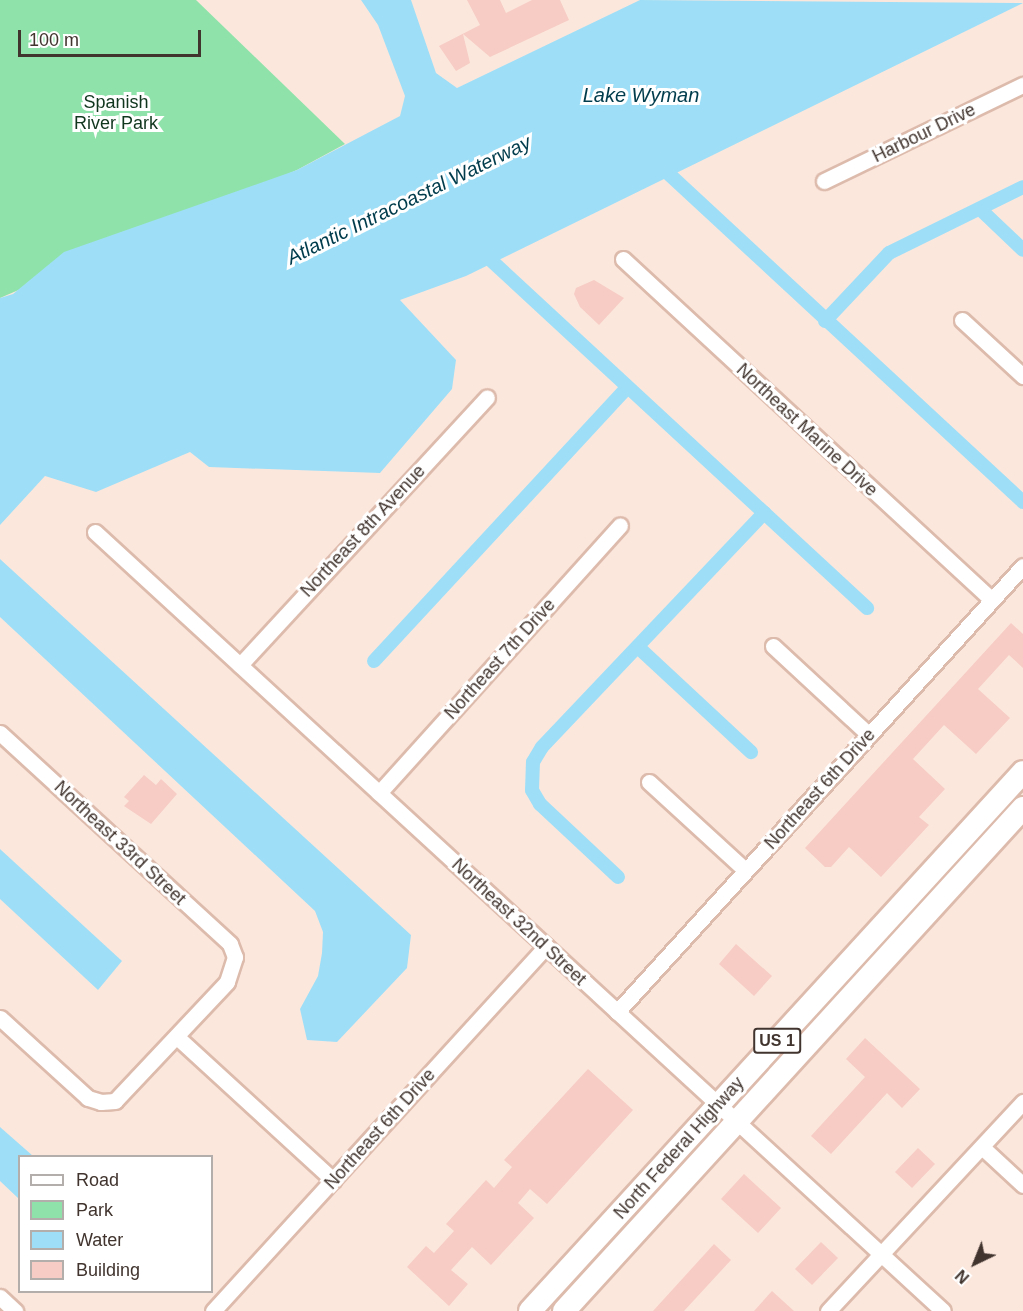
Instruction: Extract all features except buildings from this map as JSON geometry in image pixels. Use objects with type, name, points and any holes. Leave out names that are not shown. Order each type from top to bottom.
[{"type":"main road","name":"North Federal Highway","points":[[530,1311],[1023,772]]},
{"type":"main road","name":"North Federal Highway","points":[[564,1311],[1023,807]]},
{"type":"street","name":"Harbour Drive","points":[[824,181],[1023,85]]},
{"type":"street","name":"Northeast Marine Drive","points":[[623,259],[992,600]]},
{"type":"street","points":[[962,320],[1023,376]]},
{"type":"street","name":"Northeast 8th Avenue","points":[[240,665],[487,397]]},
{"type":"street","name":"Northeast 7th Drive","points":[[379,793],[620,525]]},
{"type":"street","name":"Northeast 32nd Street","points":[[95,532],[943,1311]]},
{"type":"street","name":"Northeast 6th Drive","points":[[617,1012],[1023,566]]},
{"type":"street","points":[[773,646],[869,735]]},
{"type":"street","name":"Northeast 33rd Street","points":[[0,733],[230,944],[235,957],[227,982],[177,1037]]},
{"type":"street","points":[[649,782],[745,870]]},
{"type":"street","points":[[1006,791],[1023,807]]},
{"type":"street","name":"Northeast 6th Drive","points":[[213,1311],[546,946]]},
{"type":"street","points":[[0,1018],[88,1098],[115,1101],[177,1037],[333,1180]]},
{"type":"street","points":[[828,1311],[883,1256],[1023,1102]]},
{"type":"street","points":[[982,1147],[1023,1185]]},
{"type":"street","points":[[0,1297],[15,1311]]},
{"type":"green space","name":"Spanish River Park","points":[[0,0],[196,0],[345,144],[297,170],[0,298]]},
{"type":"water","points":[[361,0],[411,0],[436,73],[457,88],[640,0],[1023,3],[466,276],[400,300],[456,360],[452,389],[380,473],[209,467],[190,452],[96,492],[45,476],[0,525],[0,298],[13,294],[64,252],[297,170],[400,116],[405,96],[378,25]]},
{"type":"water","points":[[0,559],[411,935],[407,968],[337,1042],[307,1040],[300,1009],[318,976],[322,953],[323,932],[315,911],[0,617]]},
{"type":"water","points":[[0,849],[122,961],[98,990],[0,899]]},
{"type":"water","points":[[0,1127],[32,1155],[18,1155],[18,1198],[0,1181]]},
{"type":"waterway","points":[[657,163],[1023,502]]},
{"type":"waterway","points":[[825,321],[889,253],[1023,187]]},
{"type":"waterway","points":[[980,209],[1023,250]]},
{"type":"waterway","points":[[481,251],[867,608]]},
{"type":"waterway","points":[[374,661],[627,388]]},
{"type":"waterway","points":[[618,877],[540,804],[532,790],[533,762],[542,747],[764,513]]},
{"type":"waterway","points":[[639,648],[751,752]]},
{"type":"water label","name":"Lake Wyman","points":[[641,95]]},
{"type":"water label","name":"Atlantic Intracoastal Waterway","points":[[409,200]]}]
